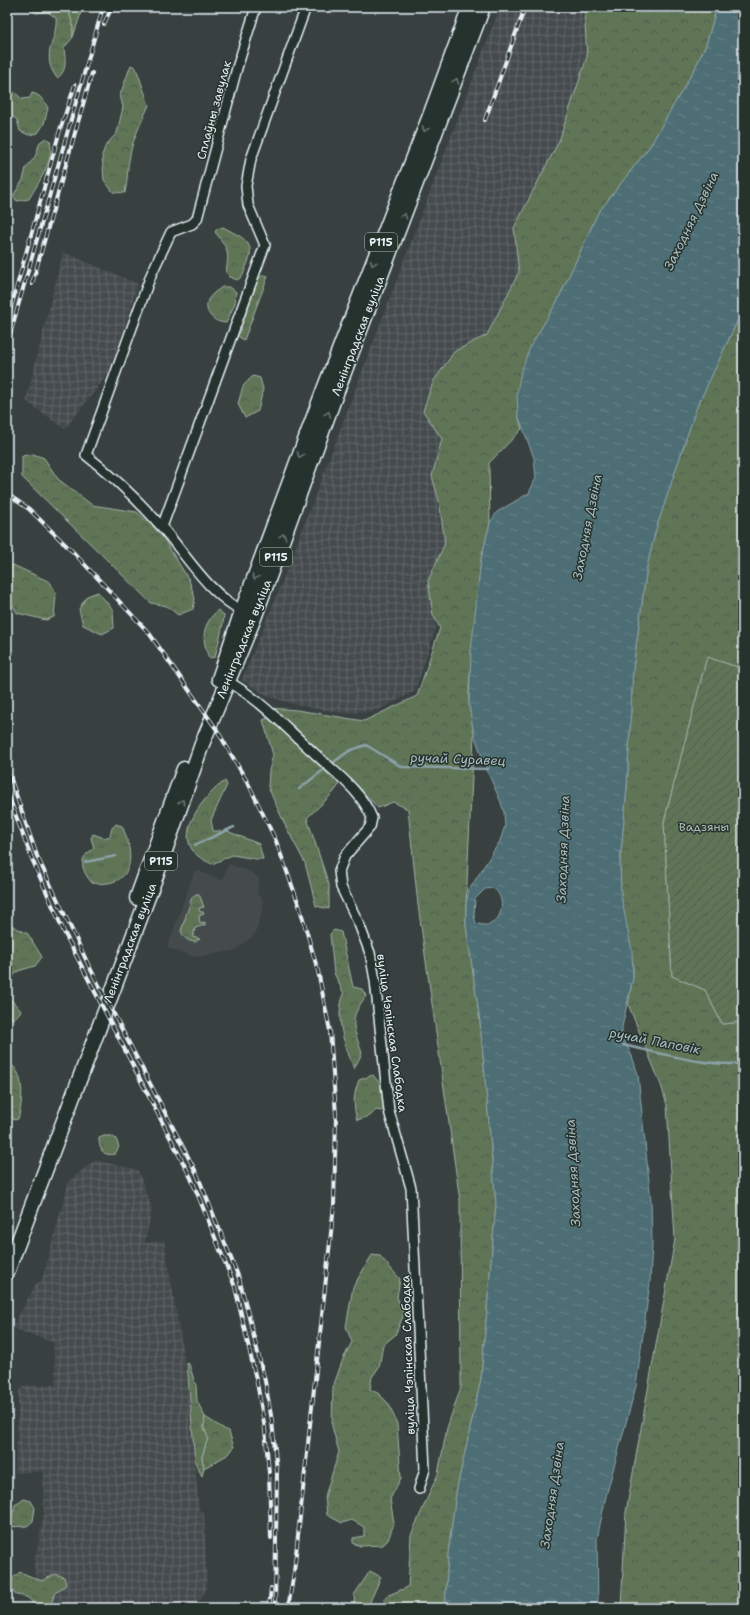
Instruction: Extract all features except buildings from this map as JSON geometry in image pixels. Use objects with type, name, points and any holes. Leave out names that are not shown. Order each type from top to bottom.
[{"type":"main road","name":"Ленінградская вуліца","points":[[468,29],[470,7]]},
{"type":"main road","name":"Ленінградская вуліца","points":[[7,1272],[171,819],[242,611],[288,504],[468,29],[483,7]]},
{"type":"main road","name":"Ленінградская вуліца","points":[[171,819],[254,618],[288,504]]},
{"type":"main road","name":"Ленінградская вуліца","points":[[7,1248],[105,988],[153,869]]},
{"type":"street","name":"Сплаўны завулак","points":[[162,527],[122,483],[86,455],[151,275],[171,232],[192,224],[196,219],[237,68],[256,7]]},
{"type":"street","points":[[254,618],[230,605],[198,573],[162,527],[264,245],[248,205],[246,186],[250,166],[306,7]]},
{"type":"street","name":"вуліца Чэпінская Слабодка","points":[[227,681],[254,698],[338,775],[361,798],[372,818],[370,826],[345,856],[339,871],[341,887],[361,929],[370,953],[375,980],[389,1110],[411,1188],[425,1469],[419,1489]]},
{"type":"shaded area","points":[[500,7],[584,7],[587,57],[559,141],[514,228],[519,272],[487,335],[455,351],[442,439],[432,476],[439,501],[445,543],[428,581],[436,628],[415,691],[376,711],[345,713],[306,707],[269,697],[242,680],[289,565]]},
{"type":"shaded area","points":[[63,252],[138,284],[112,369],[65,429],[26,401]]},
{"type":"shaded area","points":[[229,864],[250,872],[259,878],[257,894],[262,899],[263,909],[255,934],[236,950],[196,957],[167,948],[195,870],[222,880]]},
{"type":"shaded area","points":[[95,1160],[138,1170],[152,1208],[145,1243],[164,1241],[186,1369],[199,1510],[204,1512],[207,1588],[195,1608],[44,1608],[34,1566],[44,1514],[43,1471],[15,1473],[19,1391],[24,1386],[56,1385],[53,1342],[12,1328],[36,1284],[42,1280],[69,1181]]},
{"type":"green space","points":[[28,7],[68,7],[73,26],[73,37],[64,48],[64,68],[63,72],[57,78],[52,69],[49,55],[56,26],[56,18],[48,12],[36,13]]},
{"type":"green space","points":[[68,7],[83,7],[73,37],[73,26]]},
{"type":"green space","points":[[584,7],[717,7],[706,45],[694,70],[650,146],[598,213],[557,302],[530,347],[518,415],[522,429],[489,463],[490,523],[481,559],[469,686],[469,705],[474,734],[466,904],[466,925],[480,1021],[496,1204],[481,1379],[456,1493],[448,1554],[445,1608],[382,1608],[386,1596],[408,1587],[411,1535],[438,1474],[447,1428],[461,1387],[460,1201],[418,905],[408,809],[393,802],[378,808],[353,781],[269,708],[297,710],[364,721],[417,696],[440,628],[433,615],[428,581],[445,543],[439,501],[432,476],[442,439],[423,411],[433,382],[455,351],[487,335],[519,272],[514,228],[559,141],[587,57]]},
{"type":"green space","points":[[131,65],[136,68],[149,105],[131,149],[125,193],[113,192],[104,180],[102,155],[106,145],[117,133],[123,107],[120,95]]},
{"type":"green space","points":[[7,90],[13,91],[22,99],[30,98],[32,93],[38,95],[44,101],[48,108],[44,124],[38,133],[29,135],[20,131],[17,120],[10,114],[7,116]]},
{"type":"green space","points":[[46,138],[50,141],[51,148],[45,171],[29,199],[17,201],[13,196],[23,180],[26,168],[35,157],[40,142]]},
{"type":"green space","points":[[223,227],[237,234],[249,246],[249,259],[243,274],[237,280],[230,277],[226,273],[228,260],[227,251],[215,232],[217,229]]},
{"type":"green space","points":[[263,275],[268,276],[244,340],[238,335],[258,279]]},
{"type":"green space","points":[[222,287],[230,287],[236,292],[235,303],[226,323],[222,323],[214,319],[208,313],[207,309],[209,298]]},
{"type":"green space","points":[[743,309],[743,669],[707,657],[664,822],[672,976],[705,990],[722,1024],[743,1022],[743,1608],[621,1608],[626,1512],[675,1239],[667,1105],[661,1085],[628,1004],[633,978],[633,965],[621,896],[620,862],[627,787],[633,669],[647,566],[656,529],[696,409]]},
{"type":"green space","points":[[253,376],[260,378],[263,389],[258,411],[245,418],[238,404],[243,386]]},
{"type":"green space","points":[[33,454],[44,458],[58,479],[92,505],[137,512],[160,533],[189,580],[195,598],[193,609],[178,615],[167,606],[151,603],[22,477],[22,456]]},
{"type":"green space","points":[[13,565],[50,582],[56,594],[54,617],[46,620],[17,613],[7,595],[7,569]]},
{"type":"green space","points":[[98,592],[113,610],[114,628],[102,634],[83,625],[79,609],[87,596]]},
{"type":"green space","points":[[218,610],[224,615],[223,626],[215,657],[209,658],[206,651],[204,632],[209,621]]},
{"type":"green space","name":"Вадзяны","points":[[707,657],[743,669],[743,1022],[722,1024],[705,990],[672,976],[664,822]]},
{"type":"green space","points":[[270,717],[339,785],[333,793],[307,818],[329,885],[329,909],[316,906],[305,863],[287,829],[268,787],[269,771],[273,755],[263,720]]},
{"type":"green space","points":[[225,781],[227,785],[211,820],[213,831],[227,831],[259,844],[263,859],[232,855],[212,864],[196,854],[189,843],[188,833],[196,813],[210,794]]},
{"type":"green space","points":[[116,824],[122,826],[129,849],[130,859],[128,868],[124,875],[116,881],[92,883],[87,877],[83,866],[84,858],[94,848],[91,838],[93,834],[104,838],[110,836],[112,828]]},
{"type":"green space","points":[[199,894],[204,907],[199,908],[200,912],[203,912],[204,914],[199,916],[200,923],[205,922],[205,925],[195,928],[193,937],[200,939],[195,942],[186,939],[181,931],[192,897]]},
{"type":"green space","points":[[7,923],[28,934],[42,957],[35,966],[18,971],[7,983]]},
{"type":"green space","points":[[334,930],[341,932],[353,987],[362,989],[366,996],[360,1004],[354,1017],[356,1036],[362,1053],[354,1069],[344,1041],[340,1022],[341,1003],[344,994],[334,973],[330,934]]},
{"type":"green space","points":[[7,995],[21,1011],[14,1019],[7,1017]]},
{"type":"green space","points":[[7,1062],[13,1066],[17,1072],[22,1088],[20,1112],[18,1119],[14,1120],[11,1116],[10,1105],[7,1103]]},
{"type":"green space","points":[[373,1075],[382,1086],[387,1106],[381,1111],[376,1110],[370,1116],[357,1120],[354,1100],[359,1080]]},
{"type":"green space","points":[[104,1136],[112,1136],[116,1139],[119,1147],[115,1154],[111,1155],[102,1151],[99,1138]]},
{"type":"green space","points":[[372,1255],[380,1256],[400,1279],[397,1297],[404,1314],[395,1335],[383,1345],[379,1367],[372,1377],[370,1389],[379,1394],[389,1404],[397,1424],[401,1478],[390,1499],[394,1523],[388,1540],[383,1545],[360,1546],[353,1543],[353,1538],[364,1536],[364,1527],[352,1520],[342,1523],[327,1515],[325,1496],[339,1452],[332,1426],[333,1387],[343,1359],[352,1342],[346,1327],[353,1287]]},
{"type":"green space","points":[[187,1363],[189,1364],[196,1386],[197,1401],[205,1417],[204,1427],[208,1438],[202,1457],[204,1468],[202,1476],[195,1462]]},
{"type":"green space","points":[[205,1417],[229,1432],[234,1447],[229,1454],[204,1468],[202,1457],[208,1438],[204,1427]]},
{"type":"green space","points":[[24,1499],[31,1501],[35,1508],[33,1521],[27,1526],[7,1527],[7,1515],[13,1513],[15,1505]]},
{"type":"green space","points":[[370,1571],[381,1577],[369,1604],[370,1608],[355,1608],[354,1595]]},
{"type":"green space","points":[[20,1572],[42,1581],[55,1574],[64,1577],[66,1585],[55,1592],[50,1608],[35,1608],[28,1598],[16,1595],[11,1589],[12,1579]]},
{"type":"water","name":"Заходняя Дзвіна","points":[[717,7],[743,7],[743,309],[696,409],[656,529],[647,566],[633,669],[627,787],[620,862],[621,896],[632,951],[633,978],[622,1027],[622,1037],[632,1056],[638,1075],[651,1201],[652,1243],[650,1282],[636,1386],[606,1496],[597,1539],[598,1608],[445,1608],[448,1554],[456,1493],[481,1379],[496,1204],[480,1021],[466,925],[466,904],[469,890],[500,841],[505,826],[504,812],[500,800],[486,768],[474,734],[469,705],[471,651],[481,559],[490,523],[497,512],[529,493],[536,478],[534,458],[518,415],[517,393],[521,372],[530,347],[557,302],[598,213],[650,146],[694,70],[706,45]],"holes":[[[493,888],[498,893],[501,900],[501,907],[500,914],[496,920],[491,924],[484,925],[476,923],[474,916],[475,899],[485,889]]]},
{"type":"waterway","name":"ручай Суравец","points":[[331,764],[349,751],[366,745],[402,767],[488,769]]},
{"type":"waterway","name":"ручай Суравец","points":[[299,789],[327,767]]},
{"type":"waterway","name":"ручай Суравец","points":[[195,845],[234,827]]},
{"type":"waterway","name":"ручай Суравец","points":[[85,862],[116,856]]},
{"type":"waterway","name":"ручай Паповік","points":[[623,1045],[700,1061],[730,1064],[743,1063]]},
{"type":"railway","points":[[7,345],[103,7]]},
{"type":"railway","points":[[104,24],[112,7]]},
{"type":"railway","points":[[485,120],[525,7]]},
{"type":"railway","points":[[32,284],[92,73]]},
{"type":"railway","points":[[7,322],[60,130],[75,85]]},
{"type":"railway","points":[[7,494],[29,509],[74,553],[149,633],[217,730],[249,785],[276,841],[299,905],[318,971],[330,1031],[336,1115],[334,1205],[294,1572],[288,1608]]},
{"type":"railway","points":[[7,768],[37,856],[89,966],[197,1174],[239,1278],[265,1381],[272,1421],[277,1471],[275,1608]]},
{"type":"railway","points":[[7,792],[32,859],[64,932],[191,1178],[235,1287],[258,1388],[265,1429],[269,1473],[271,1538]]},
{"type":"railway","points":[[269,1608],[271,1588]]}]
